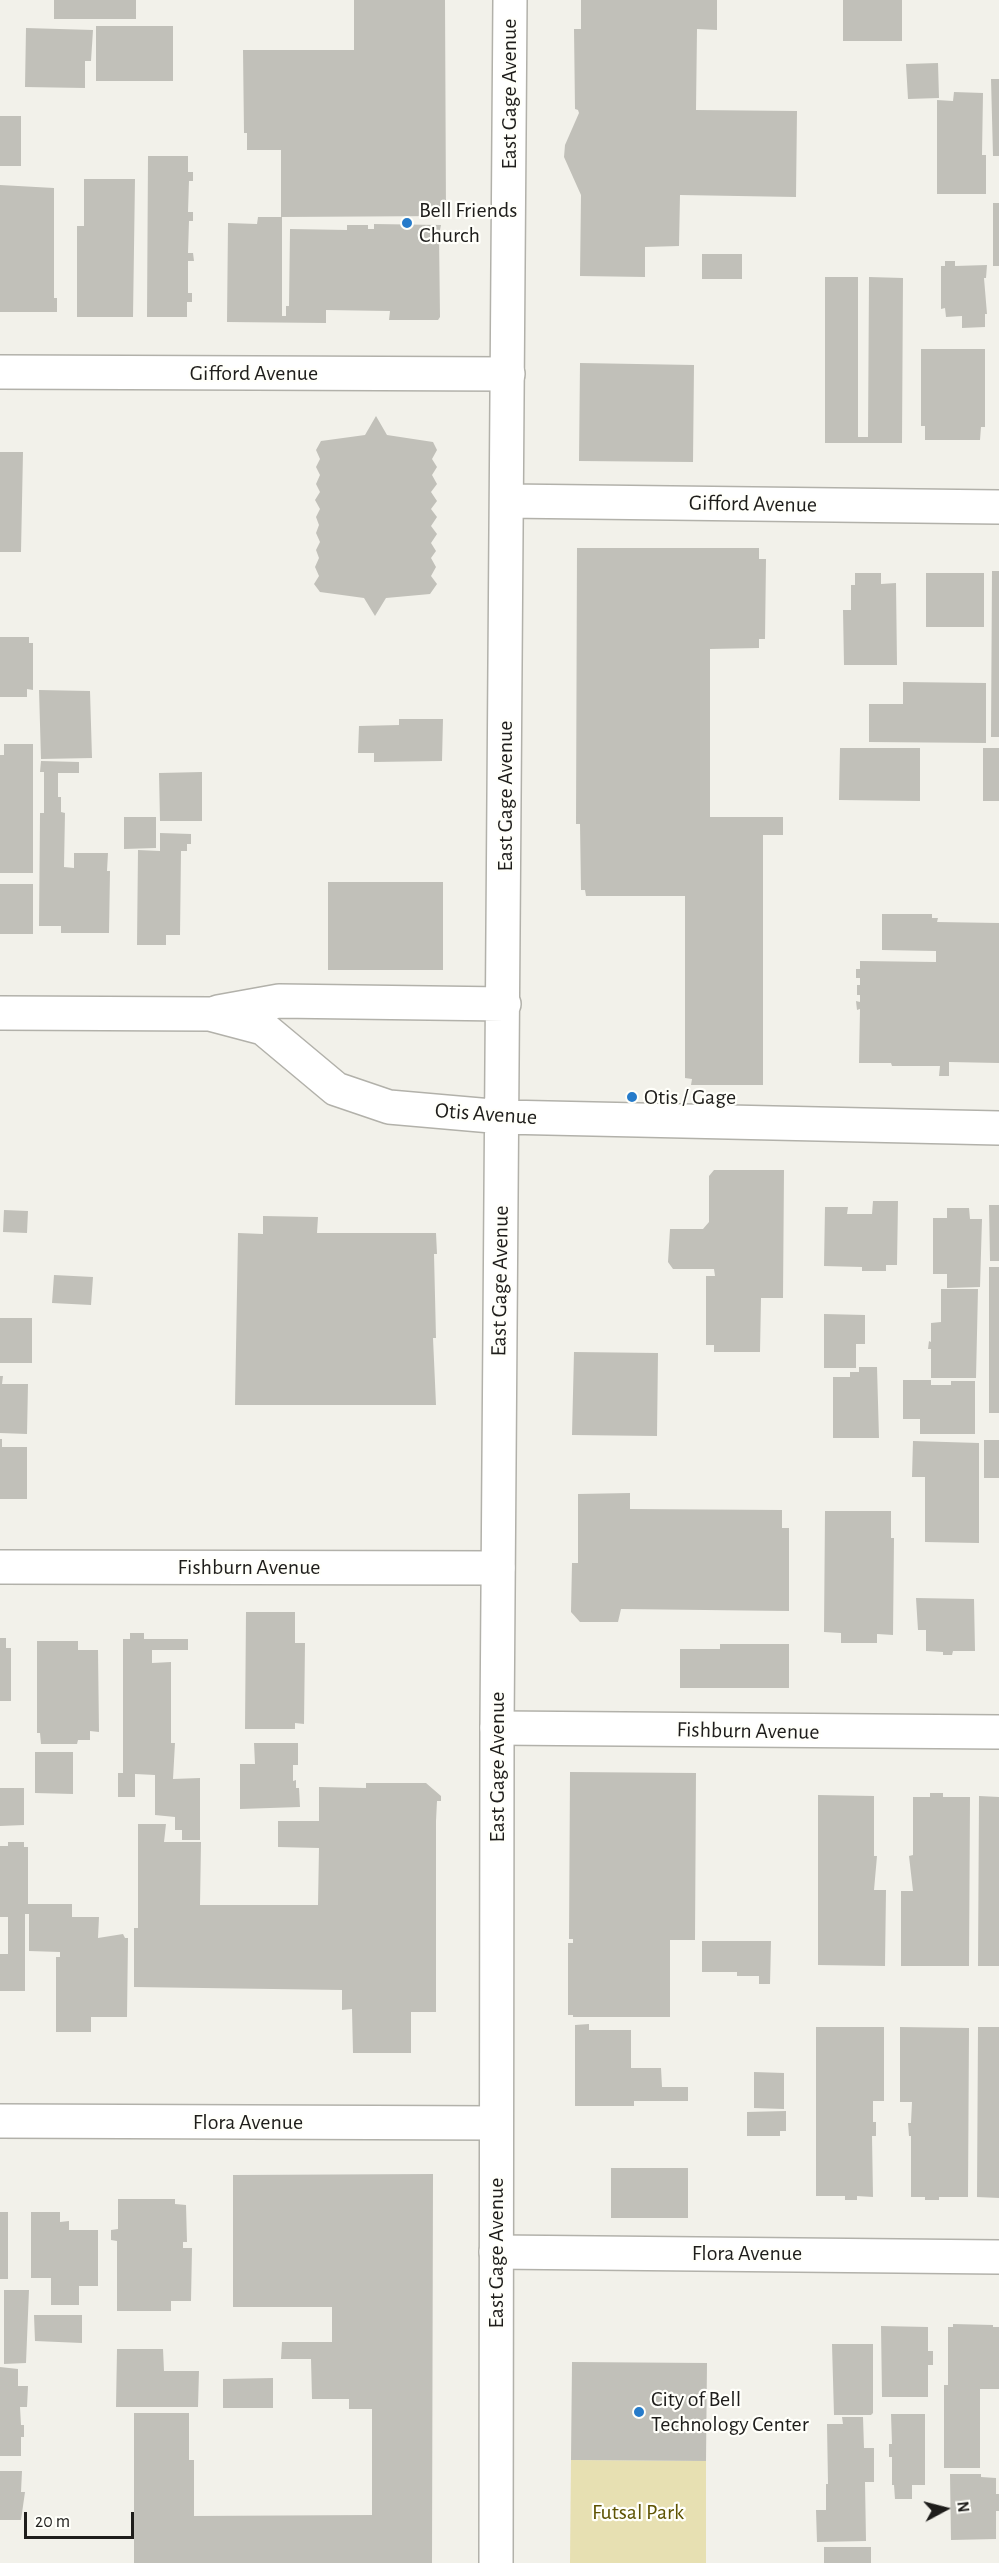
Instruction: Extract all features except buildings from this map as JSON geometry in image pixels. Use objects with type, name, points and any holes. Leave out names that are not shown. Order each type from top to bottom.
[{"type":"street","name":"East Gage Avenue","points":[[496,2563],[496,1728],[504,1004],[510,0]]},
{"type":"street","name":"Gifford Avenue","points":[[0,372],[508,374]]},
{"type":"street","name":"Gifford Avenue","points":[[507,501],[999,507]]},
{"type":"street","points":[[210,1014],[279,1001],[504,1004]]},
{"type":"street","name":"Otis Avenue","points":[[0,1013],[210,1014],[263,1028],[336,1089],[389,1107],[503,1117],[999,1128]]},
{"type":"street","name":"Fishburn Avenue","points":[[0,1566],[498,1568]]},
{"type":"street","name":"Fishburn Avenue","points":[[496,1728],[999,1732]]},
{"type":"street","name":"Flora Avenue","points":[[0,2121],[496,2123]]},
{"type":"street","name":"Flora Avenue","points":[[496,2252],[999,2257]]},
{"type":"green space","name":"Futsal Park","points":[[571,2460],[706,2461],[706,2563],[570,2563]]},
{"type":"place","name":"Bell Friends Church","points":[[407,223]]},
{"type":"place","name":"Otis / Gage","points":[[632,1097]]},
{"type":"place","name":"City of Bell Technology Center","points":[[639,2412]]}]
